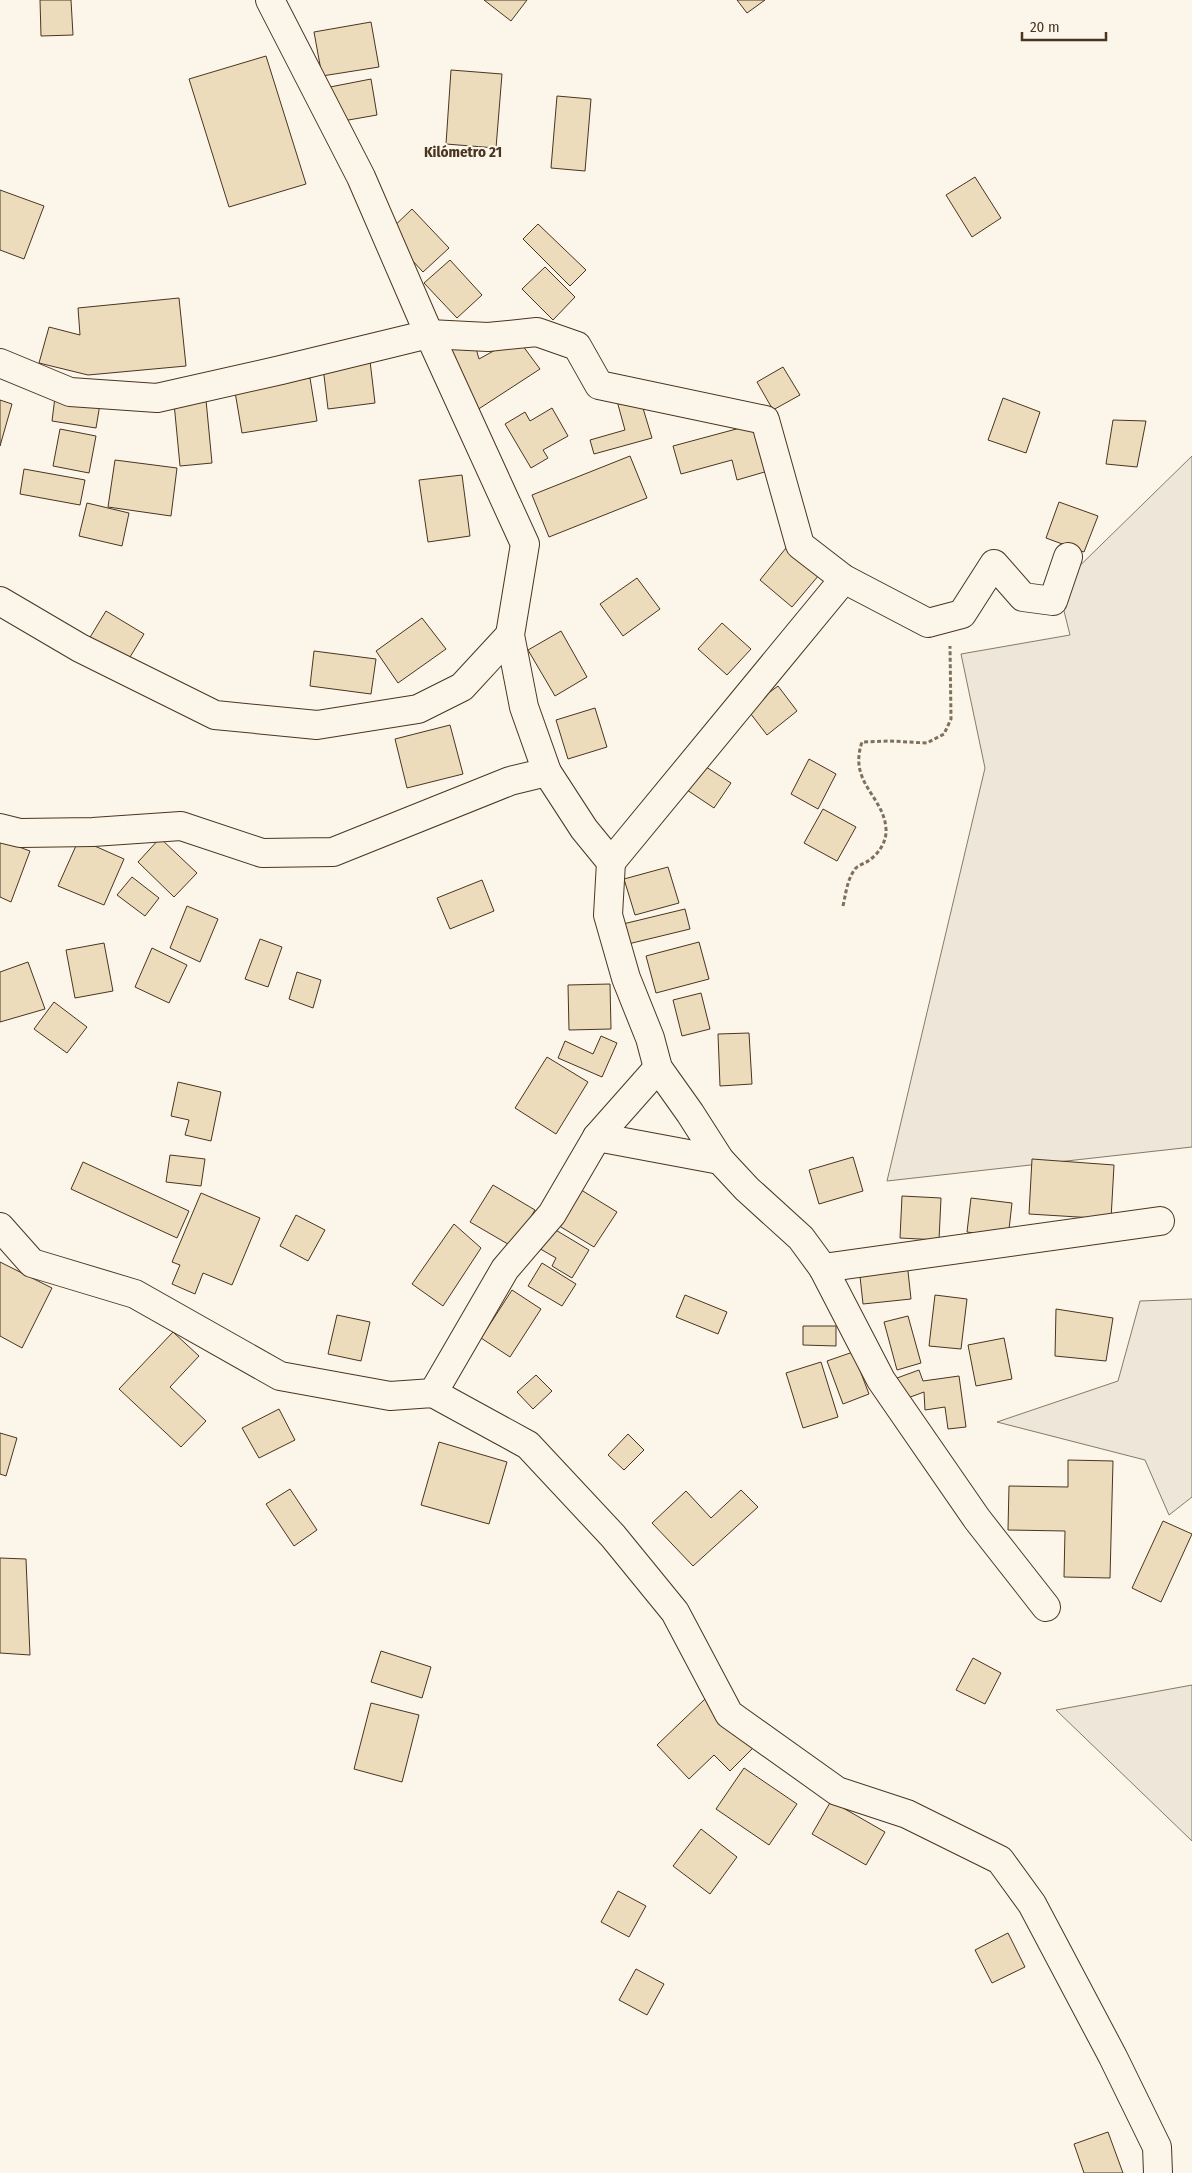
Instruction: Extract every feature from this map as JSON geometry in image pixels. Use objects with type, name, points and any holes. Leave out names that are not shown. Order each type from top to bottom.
[{"type":"street","points":[[270,0],[361,176],[429,334],[525,544],[510,635],[524,707],[547,772],[584,828],[611,862]]},
{"type":"street","points":[[0,363],[70,392],[157,398],[429,334],[488,338],[537,332],[577,346],[600,385],[765,420],[800,545],[844,579],[928,623],[962,614],[994,564],[1023,597],[1053,602],[1068,557]]},
{"type":"street","points":[[844,579],[611,862],[608,915],[626,978],[650,1038],[658,1068],[720,1160],[747,1189],[802,1238],[823,1268],[881,1380],[977,1519],[1046,1607]]},
{"type":"street","points":[[0,601],[80,648],[215,715],[317,725],[418,709],[462,687],[510,635]]},
{"type":"street","points":[[0,828],[20,833],[93,832],[181,826],[262,853],[334,852],[510,781],[547,772]]},
{"type":"street","points":[[433,1393],[506,1270],[552,1214],[597,1136],[658,1068]]},
{"type":"street","points":[[597,1136],[720,1160]]},
{"type":"street","points":[[823,1268],[1160,1221]]},
{"type":"street","points":[[0,1227],[32,1263],[135,1294],[280,1376],[390,1396],[433,1393],[528,1445],[613,1536],[675,1612],[729,1714],[837,1791],[907,1814],[1000,1860],[1032,1904],[1114,2057],[1158,2147],[1158,2173]]},
{"type":"path","points":[[843,906],[848,880],[856,867],[870,860],[884,844],[886,829],[882,814],[862,777],[857,756],[862,742],[927,743],[944,734],[951,719],[951,650],[945,618]]},
{"type":"shaded area","points":[[1192,456],[1192,1147],[887,1181],[985,768],[961,654],[1070,635],[1058,587]]},
{"type":"shaded area","points":[[1192,1299],[1192,1497],[1169,1515],[1145,1460],[997,1422],[1118,1381],[1140,1301]]},
{"type":"shaded area","points":[[1192,1685],[1192,1841],[1056,1710]]},
{"type":"building","points":[[40,0],[71,0],[73,35],[41,36]]},
{"type":"building","points":[[484,0],[527,0],[511,21]]},
{"type":"building","points":[[737,0],[765,0],[747,13]]},
{"type":"building","points":[[371,22],[379,67],[322,76],[314,32]]},
{"type":"building","points":[[266,56],[306,184],[229,207],[189,79]]},
{"type":"building","points":[[451,70],[502,74],[496,148],[446,144]]},
{"type":"building","points":[[371,79],[377,115],[337,122],[330,87]]},
{"type":"building","points":[[557,96],[591,99],[585,171],[551,168]]},
{"type":"building","points":[[975,177],[1001,218],[972,237],[946,195]]},
{"type":"building","points":[[0,190],[44,206],[24,259],[0,250]]},
{"type":"building","points":[[412,209],[449,248],[423,272],[387,233]]},
{"type":"building","points":[[538,224],[586,270],[570,286],[523,239]]},
{"type":"building","points":[[450,260],[482,295],[457,318],[424,283]]},
{"type":"building","points":[[545,267],[575,297],[553,320],[522,289]]},
{"type":"building","points":[[179,298],[186,366],[88,375],[39,363],[49,327],[80,335],[78,308]]},
{"type":"building","points":[[473,338],[479,359],[517,338],[540,369],[474,412],[439,348]]},
{"type":"building","points":[[370,361],[375,403],[328,409],[323,367]]},
{"type":"building","points":[[783,367],[800,395],[773,410],[757,382]]},
{"type":"building","points":[[310,378],[317,421],[242,433],[234,386],[279,383]]},
{"type":"building","points":[[639,395],[652,438],[594,454],[590,440],[625,430],[617,401]]},
{"type":"building","points":[[55,397],[100,404],[96,428],[52,421]]},
{"type":"building","points":[[1003,398],[1040,412],[1026,453],[988,440]]},
{"type":"building","points":[[0,400],[12,404],[0,446]]},
{"type":"building","points":[[206,400],[212,463],[180,466],[174,403]]},
{"type":"building","points":[[552,408],[568,436],[543,450],[548,458],[531,468],[505,424],[525,412],[530,421]]},
{"type":"building","points":[[1113,420],[1146,421],[1137,467],[1106,464]]},
{"type":"building","points":[[755,424],[768,471],[737,480],[732,460],[681,474],[673,446]]},
{"type":"building","points":[[60,429],[96,436],[89,473],[53,466]]},
{"type":"building","points":[[630,456],[647,498],[549,537],[532,495]]},
{"type":"building","points":[[115,460],[177,468],[171,516],[108,507]]},
{"type":"building","points":[[24,469],[85,480],[80,505],[20,494]]},
{"type":"building","points":[[462,475],[470,536],[428,542],[419,480]]},
{"type":"building","points":[[1059,502],[1098,516],[1084,552],[1046,538]]},
{"type":"building","points":[[87,503],[129,513],[122,546],[79,536]]},
{"type":"building","points":[[786,548],[819,575],[792,607],[760,580]]},
{"type":"building","points":[[637,578],[660,609],[623,636],[600,604]]},
{"type":"building","points":[[106,611],[144,634],[127,662],[89,639]]},
{"type":"building","points":[[422,618],[446,649],[398,683],[376,651]]},
{"type":"building","points":[[722,623],[751,649],[727,675],[698,649]]},
{"type":"building","points":[[561,631],[587,677],[555,696],[528,650]]},
{"type":"building","points":[[314,651],[376,659],[371,694],[310,686]]},
{"type":"building","points":[[778,686],[797,711],[767,735],[747,709]]},
{"type":"building","points":[[595,708],[607,747],[568,759],[556,720]]},
{"type":"building","points":[[450,725],[463,774],[407,788],[395,739]]},
{"type":"building","points":[[809,759],[836,774],[818,809],[791,794]]},
{"type":"building","points":[[703,765],[731,783],[714,808],[687,790]]},
{"type":"building","points":[[823,809],[856,827],[837,861],[804,843]]},
{"type":"building","points":[[160,838],[197,873],[174,897],[138,862]]},
{"type":"building","points":[[79,839],[124,859],[104,905],[58,886]]},
{"type":"building","points":[[0,840],[30,851],[11,902],[0,897]]},
{"type":"building","points":[[668,867],[679,903],[635,915],[624,879]]},
{"type":"building","points":[[132,877],[159,898],[145,916],[117,895]]},
{"type":"building","points":[[482,880],[494,911],[450,929],[437,898]]},
{"type":"building","points":[[187,906],[218,919],[200,962],[170,948]]},
{"type":"building","points":[[685,909],[690,929],[628,944],[623,924]]},
{"type":"building","points":[[260,939],[282,947],[268,987],[245,979]]},
{"type":"building","points":[[699,942],[709,979],[656,993],[646,956]]},
{"type":"building","points":[[104,943],[113,991],[75,998],[66,950]]},
{"type":"building","points":[[152,948],[187,965],[169,1003],[135,987]]},
{"type":"building","points":[[28,962],[45,1009],[0,1022],[0,972]]},
{"type":"building","points":[[297,972],[321,980],[313,1008],[289,999]]},
{"type":"building","points":[[610,984],[611,1029],[569,1030],[568,985]]},
{"type":"building","points":[[701,993],[710,1029],[682,1036],[673,1000]]},
{"type":"building","points":[[54,1002],[87,1027],[67,1053],[34,1029]]},
{"type":"building","points":[[749,1033],[752,1084],[720,1086],[718,1034]]},
{"type":"building","points":[[601,1036],[617,1043],[602,1077],[558,1058],[565,1041],[593,1054]]},
{"type":"building","points":[[547,1057],[588,1082],[556,1134],[515,1108]]},
{"type":"building","points":[[178,1082],[221,1092],[211,1141],[185,1135],[189,1120],[171,1116]]},
{"type":"building","points":[[170,1155],[205,1159],[201,1186],[166,1182]]},
{"type":"building","points":[[853,1157],[863,1191],[819,1204],[809,1170]]},
{"type":"building","points":[[1032,1159],[1114,1165],[1111,1219],[1029,1214]]},
{"type":"building","points":[[83,1162],[189,1211],[177,1238],[71,1189]]},
{"type":"building","points":[[493,1185],[535,1210],[513,1247],[470,1222]]},
{"type":"building","points":[[578,1188],[617,1212],[594,1247],[556,1224]]},
{"type":"building","points":[[201,1193],[260,1218],[232,1285],[203,1273],[195,1294],[172,1284],[180,1265],[172,1262]]},
{"type":"building","points":[[902,1196],[941,1198],[939,1240],[900,1238]]},
{"type":"building","points":[[971,1198],[1012,1203],[1008,1238],[967,1232]]},
{"type":"building","points":[[296,1215],[325,1230],[308,1261],[280,1246]]},
{"type":"building","points":[[454,1224],[481,1248],[443,1306],[412,1284]]},
{"type":"building","points":[[549,1226],[589,1250],[572,1278],[552,1266],[556,1258],[537,1247]]},
{"type":"building","points":[[0,1262],[52,1288],[22,1348],[0,1336]]},
{"type":"building","points":[[907,1262],[911,1299],[863,1304],[859,1267]]},
{"type":"building","points":[[542,1263],[576,1284],[562,1306],[528,1286]]},
{"type":"building","points":[[512,1290],[541,1309],[510,1357],[481,1338]]},
{"type":"building","points":[[685,1295],[727,1312],[718,1334],[676,1317]]},
{"type":"building","points":[[935,1295],[967,1299],[961,1349],[929,1346]]},
{"type":"building","points":[[1056,1309],[1113,1318],[1106,1361],[1055,1356]]},
{"type":"building","points":[[337,1315],[370,1322],[361,1361],[328,1354]]},
{"type":"building","points":[[908,1316],[921,1363],[897,1370],[884,1322]]},
{"type":"building","points":[[803,1326],[836,1326],[836,1346],[803,1345]]},
{"type":"building","points":[[173,1332],[199,1356],[170,1387],[206,1421],[181,1447],[119,1389]]},
{"type":"building","points":[[1004,1338],[1012,1379],[976,1386],[968,1345]]},
{"type":"building","points":[[853,1352],[869,1394],[843,1404],[827,1361]]},
{"type":"building","points":[[821,1362],[838,1417],[803,1428],[786,1373]]},
{"type":"building","points":[[919,1370],[923,1381],[959,1376],[966,1427],[948,1429],[945,1407],[925,1410],[924,1392],[905,1399],[897,1378]]},
{"type":"building","points":[[536,1375],[552,1391],[533,1409],[517,1392]]},
{"type":"building","points":[[279,1409],[295,1440],[259,1458],[242,1428]]},
{"type":"building","points":[[0,1433],[17,1438],[6,1476],[0,1474]]},
{"type":"building","points":[[628,1434],[644,1450],[624,1470],[608,1455]]},
{"type":"building","points":[[439,1442],[507,1462],[489,1524],[421,1505]]},
{"type":"building","points":[[1068,1460],[1113,1461],[1110,1578],[1064,1577],[1065,1531],[1008,1530],[1009,1486],[1068,1487]]},
{"type":"building","points":[[290,1489],[317,1530],[294,1546],[266,1504]]},
{"type":"building","points":[[741,1490],[758,1507],[693,1566],[652,1523],[686,1491],[711,1518]]},
{"type":"building","points":[[1163,1521],[1192,1534],[1161,1602],[1132,1588]]},
{"type":"building","points":[[0,1558],[26,1559],[30,1655],[0,1653]]},
{"type":"building","points":[[381,1651],[431,1667],[422,1698],[371,1682]]},
{"type":"building","points":[[973,1658],[1001,1673],[985,1704],[956,1690]]},
{"type":"building","points":[[705,1699],[753,1748],[730,1771],[714,1755],[689,1779],[657,1745]]},
{"type":"building","points":[[371,1703],[419,1715],[402,1782],[354,1769]]},
{"type":"building","points":[[744,1768],[797,1804],[769,1845],[716,1809]]},
{"type":"building","points":[[831,1801],[885,1832],[866,1865],[812,1834]]},
{"type":"building","points":[[701,1829],[737,1857],[710,1894],[673,1866]]},
{"type":"building","points":[[618,1891],[646,1906],[629,1937],[601,1922]]},
{"type":"building","points":[[1008,1933],[1025,1967],[992,1983],[975,1950]]},
{"type":"building","points":[[636,1969],[664,1984],[647,2015],[619,2000]]},
{"type":"building","points":[[1108,2132],[1123,2173],[1084,2173],[1074,2144]]},
{"type":"district","name":"Kilómetro 21","points":[[463,152]]}]
